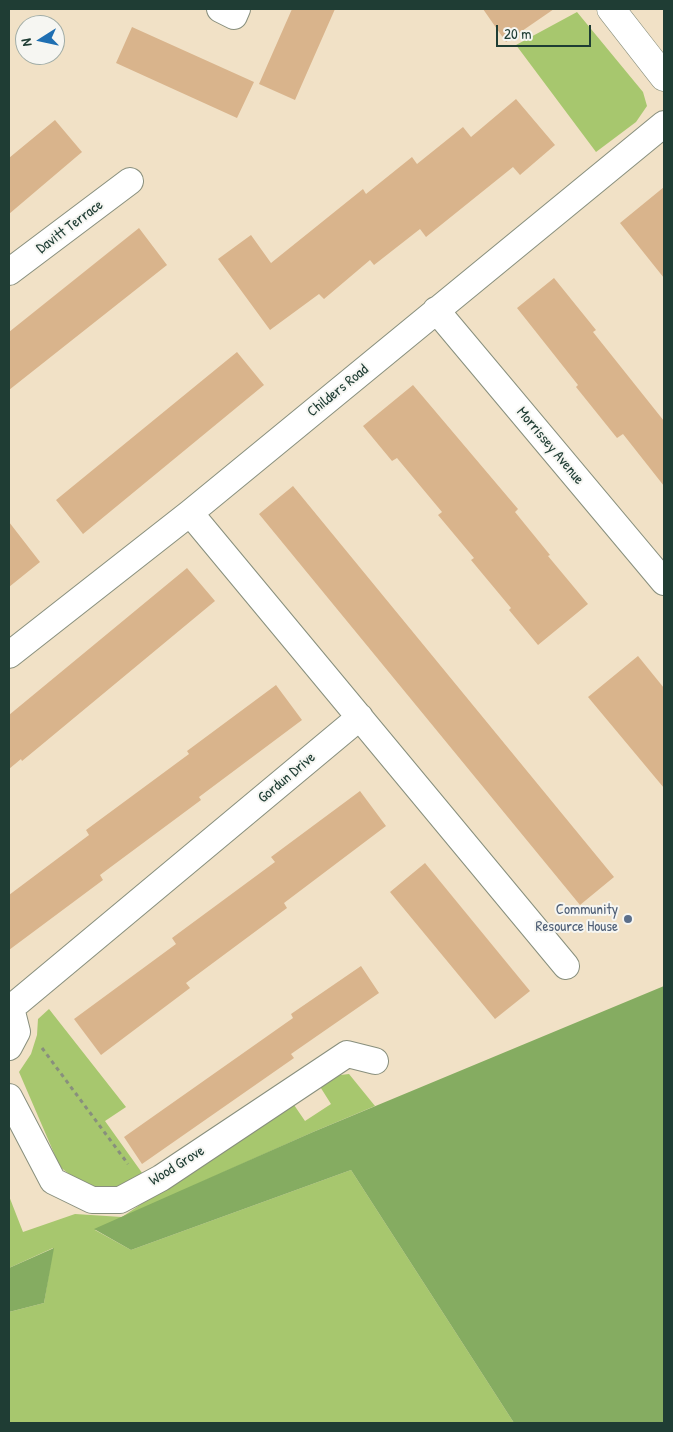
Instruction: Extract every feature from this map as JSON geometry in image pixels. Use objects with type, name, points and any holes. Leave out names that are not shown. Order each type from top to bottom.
[{"type":"main road","points":[[611,9],[664,77]]},
{"type":"street","points":[[220,9],[234,16],[237,9]]},
{"type":"street","name":"Childers Road","points":[[9,655],[190,513],[664,124]]},
{"type":"street","name":"Davitt Terrace","points":[[9,272],[130,181]]},
{"type":"street","name":"Morrissey Avenue","points":[[436,310],[664,582]]},
{"type":"street","points":[[190,513],[566,966]]},
{"type":"street","name":"Gordun Drive","points":[[11,1024],[360,717]]},
{"type":"street","name":"Wood Grove","points":[[9,1097],[53,1181],[92,1200],[120,1200],[161,1178],[347,1054],[375,1060]]},
{"type":"path","points":[[11,1024],[40,1046],[145,1186]]},
{"type":"green space","points":[[577,12],[643,92],[647,106],[636,122],[596,152],[516,45]]},
{"type":"green space","points":[[664,986],[664,1423],[514,1423],[351,1170],[131,1250],[94,1229],[313,1132]]},
{"type":"green space","points":[[49,1009],[126,1107],[105,1121],[145,1177],[120,1188],[96,1187],[77,1180],[60,1167],[19,1072],[31,1054],[37,1035],[38,1019]]},
{"type":"green space","points":[[349,1074],[375,1106],[95,1230],[131,1250],[351,1170],[514,1423],[9,1423],[9,1312],[44,1303],[53,1248],[9,1268],[9,1196],[23,1232],[75,1214],[122,1217],[292,1102],[305,1121],[331,1104],[319,1085],[332,1076]]},
{"type":"green space","points":[[54,1248],[44,1303],[9,1312],[9,1268]]},
{"type":"building","points":[[292,9],[335,9],[295,100],[259,84]]},
{"type":"building","points":[[483,9],[554,9],[506,42]]},
{"type":"building","points":[[132,27],[254,82],[237,118],[116,63]]},
{"type":"building","points":[[516,99],[555,145],[520,175],[513,167],[426,237],[420,229],[374,265],[370,260],[324,299],[319,294],[270,330],[218,259],[251,235],[271,263],[363,189],[366,194],[412,157],[417,164],[463,127],[471,137]]},
{"type":"building","points":[[55,120],[82,152],[9,214],[9,158]]},
{"type":"building","points":[[664,187],[664,278],[620,223]]},
{"type":"building","points":[[139,228],[167,265],[9,390],[9,332]]},
{"type":"building","points":[[554,278],[596,330],[593,332],[664,421],[664,486],[623,434],[617,438],[517,308]]},
{"type":"building","points":[[237,352],[264,385],[83,534],[56,500]]},
{"type":"building","points":[[413,385],[518,509],[515,512],[588,604],[538,645],[509,610],[511,608],[471,560],[474,558],[438,515],[442,512],[397,458],[392,461],[363,426]]},
{"type":"building","points":[[293,486],[614,877],[580,905],[259,514]]},
{"type":"building","points":[[9,522],[40,562],[9,587]]},
{"type":"building","points":[[187,568],[215,601],[22,761],[21,759],[9,769],[9,715]]},
{"type":"building","points":[[638,656],[664,688],[664,788],[588,697]]},
{"type":"building","points":[[276,685],[302,720],[199,797],[201,800],[100,875],[103,880],[9,950],[9,895],[89,835],[86,830],[189,754],[187,751]]},
{"type":"building","points":[[360,791],[386,826],[284,903],[287,908],[186,983],[190,988],[101,1055],[74,1019],[176,944],[172,938],[275,862],[271,857]]},
{"type":"building","points":[[425,863],[530,991],[495,1019],[390,892]]},
{"type":"building","points":[[361,966],[379,993],[291,1054],[294,1058],[142,1164],[124,1137],[293,1018],[291,1014]]},
{"type":"place","name":"Community Resource House","points":[[628,919]]}]
